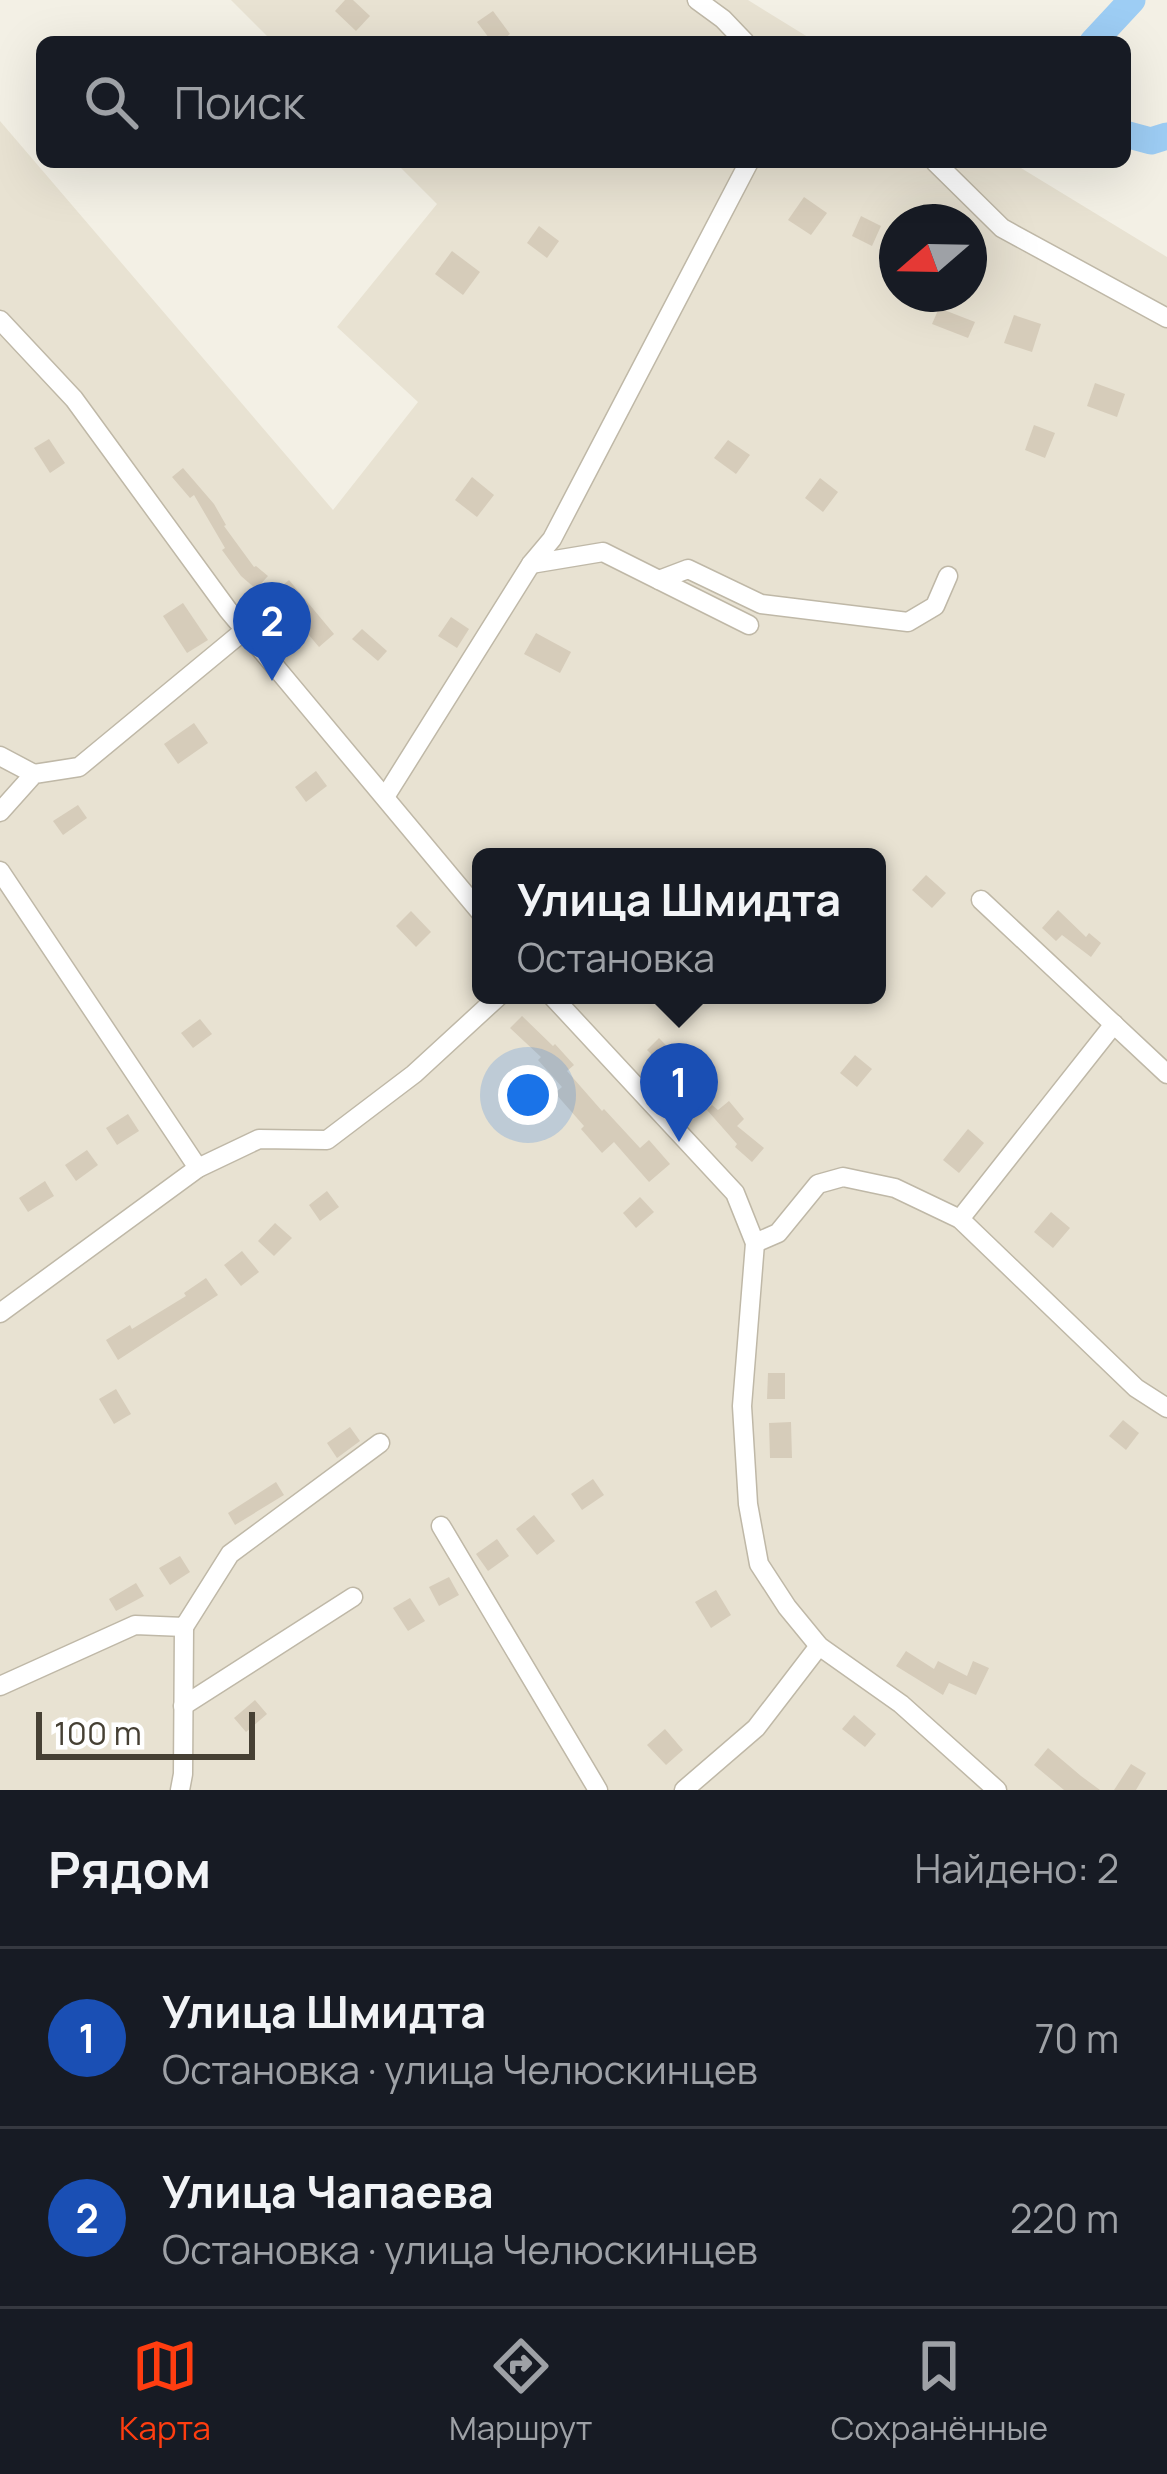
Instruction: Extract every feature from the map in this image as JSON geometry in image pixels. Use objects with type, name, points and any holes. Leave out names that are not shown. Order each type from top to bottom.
[{"type":"street","points":[[697,0],[740,36]]},
{"type":"street","points":[[385,797],[531,564],[552,539],[746,168]]},
{"type":"street","points":[[941,168],[1002,227],[1167,318]]},
{"type":"street","points":[[0,320],[74,399],[154,512],[246,629],[472,903]]},
{"type":"street","points":[[531,564],[603,552],[749,625]]},
{"type":"street","points":[[659,580],[688,569],[761,604],[908,622],[935,606],[948,576]]},
{"type":"street","points":[[0,756],[34,774],[79,767],[246,629]]},
{"type":"street","points":[[0,812],[34,774]]},
{"type":"street","points":[[0,871],[198,1168]]},
{"type":"street","points":[[981,900],[1167,1074]]},
{"type":"street","points":[[0,1313],[198,1168],[259,1139],[327,1140],[414,1074],[490,1004]]},
{"type":"street","points":[[559,1004],[735,1193],[755,1244],[742,1406],[748,1504],[759,1564],[819,1646],[901,1704],[997,1790]]},
{"type":"street","points":[[960,1219],[1114,1024]]},
{"type":"street","points":[[755,1244],[778,1233],[818,1184],[843,1177],[895,1187],[960,1219],[1136,1388],[1167,1408]]},
{"type":"street","points":[[0,1298],[24,1294]]},
{"type":"street","points":[[184,1785],[184,1627],[230,1554],[380,1443]]},
{"type":"street","points":[[441,1526],[598,1790]]},
{"type":"street","points":[[183,1706],[353,1597]]},
{"type":"street","points":[[0,1686],[135,1625],[184,1627]]},
{"type":"street","points":[[684,1790],[755,1728],[819,1646]]},
{"type":"shaded area","points":[[231,0],[748,0],[806,36],[267,36]]},
{"type":"shaded area","points":[[0,121],[333,510],[418,402],[337,327],[437,204],[401,168],[1021,168],[1167,257],[1167,1790],[0,1790]]},
{"type":"building","points":[[345,0],[353,0],[370,16],[356,31],[335,11]]},
{"type":"building","points":[[493,11],[510,34],[488,36],[477,22]]},
{"type":"building","points":[[804,197],[827,213],[811,235],[788,220]]},
{"type":"building","points":[[861,216],[879,225],[872,246],[852,236]]},
{"type":"building","points":[[539,226],[559,241],[547,258],[527,243]]},
{"type":"building","points":[[452,251],[480,272],[463,295],[435,274]]},
{"type":"building","points":[[937,312],[975,322],[968,338],[932,324]]},
{"type":"building","points":[[1014,315],[1041,324],[1032,352],[1004,343]]},
{"type":"building","points":[[1095,383],[1125,394],[1117,417],[1087,406]]},
{"type":"building","points":[[1034,425],[1055,433],[1045,458],[1025,450]]},
{"type":"building","points":[[49,439],[65,463],[50,473],[34,448]]},
{"type":"building","points":[[728,440],[750,455],[736,474],[714,458]]},
{"type":"building","points":[[183,468],[214,504],[254,567],[268,576],[256,589],[222,550],[194,495],[190,498],[172,477]]},
{"type":"building","points":[[472,477],[494,495],[477,517],[455,500]]},
{"type":"building","points":[[820,478],[838,492],[823,512],[805,498]]},
{"type":"building","points":[[289,580],[334,634],[319,647],[303,628],[307,625],[276,591]]},
{"type":"building","points":[[183,603],[208,640],[187,653],[163,616]]},
{"type":"building","points":[[451,617],[469,629],[457,648],[438,636]]},
{"type":"building","points":[[362,629],[387,651],[378,661],[352,639]]},
{"type":"building","points":[[536,633],[571,652],[560,673],[524,654]]},
{"type":"building","points":[[194,723],[208,743],[178,764],[164,744]]},
{"type":"building","points":[[316,771],[327,786],[306,802],[295,787]]},
{"type":"building","points":[[78,805],[87,818],[63,835],[53,821]]},
{"type":"building","points":[[926,875],[946,893],[932,908],[912,890]]},
{"type":"building","points":[[1058,910],[1086,937],[1089,933],[1101,943],[1091,957],[1062,935],[1056,941],[1042,928]]},
{"type":"building","points":[[411,911],[431,932],[416,947],[396,926]]},
{"type":"building","points":[[522,1016],[574,1065],[567,1071],[602,1111],[640,1148],[649,1140],[670,1164],[649,1182],[614,1142],[602,1153],[555,1093],[562,1087],[538,1060],[541,1057],[510,1028]]},
{"type":"building","points":[[200,1019],[212,1034],[193,1048],[181,1033]]},
{"type":"building","points":[[659,1038],[710,1084],[697,1098],[647,1050]]},
{"type":"building","points":[[855,1055],[872,1069],[857,1087],[840,1073]]},
{"type":"building","points":[[729,1101],[744,1119],[737,1126],[764,1148],[752,1162],[707,1110],[712,1105],[718,1110]]},
{"type":"building","points":[[128,1114],[139,1131],[117,1145],[106,1128]]},
{"type":"building","points":[[968,1129],[984,1143],[959,1173],[943,1160]]},
{"type":"building","points":[[87,1150],[98,1165],[76,1181],[65,1165]]},
{"type":"building","points":[[45,1181],[54,1196],[28,1212],[19,1198]]},
{"type":"building","points":[[327,1191],[339,1207],[320,1221],[309,1205]]},
{"type":"building","points":[[640,1197],[654,1212],[636,1228],[623,1213]]},
{"type":"building","points":[[1051,1212],[1070,1228],[1053,1248],[1034,1232]]},
{"type":"building","points":[[275,1223],[292,1238],[274,1256],[258,1241]]},
{"type":"building","points":[[242,1251],[259,1272],[241,1286],[224,1265]]},
{"type":"building","points":[[206,1278],[218,1295],[118,1360],[106,1340],[186,1296]]},
{"type":"building","points":[[768,1373],[785,1373],[785,1399],[767,1399]]},
{"type":"building","points":[[116,1389],[131,1414],[114,1424],[99,1399]]},
{"type":"building","points":[[1123,1420],[1139,1433],[1126,1450],[1109,1436]]},
{"type":"building","points":[[791,1422],[792,1458],[770,1458],[769,1423]]},
{"type":"building","points":[[350,1427],[360,1441],[337,1458],[327,1443]]},
{"type":"building","points":[[593,1479],[604,1495],[582,1510],[571,1494]]},
{"type":"building","points":[[276,1482],[284,1495],[235,1525],[228,1513]]},
{"type":"building","points":[[534,1515],[555,1541],[537,1555],[516,1529]]},
{"type":"building","points":[[497,1539],[509,1556],[488,1571],[476,1554]]},
{"type":"building","points":[[180,1556],[190,1572],[170,1585],[159,1568]]},
{"type":"building","points":[[449,1577],[459,1595],[439,1606],[429,1587]]},
{"type":"building","points":[[136,1583],[144,1596],[116,1611],[109,1599]]},
{"type":"building","points":[[716,1590],[731,1615],[711,1628],[695,1602]]},
{"type":"building","points":[[410,1598],[425,1621],[408,1631],[393,1608]]},
{"type":"building","points":[[906,1651],[934,1669],[938,1661],[967,1676],[973,1661],[989,1668],[976,1695],[949,1683],[943,1695],[896,1666]]},
{"type":"building","points":[[255,1700],[267,1714],[246,1732],[234,1718]]},
{"type":"building","points":[[854,1715],[876,1734],[865,1747],[842,1729]]},
{"type":"building","points":[[665,1729],[683,1750],[666,1765],[647,1745]]},
{"type":"building","points":[[1048,1748],[1100,1790],[1064,1790],[1034,1765]]},
{"type":"building","points":[[1131,1764],[1146,1773],[1136,1790],[1114,1790]]},
{"type":"waterway","points":[[1099,36],[1132,0]]},
{"type":"waterway","points":[[1131,136],[1151,141],[1167,136]]},
{"type":"place","name":"Улица Чапаева","points":[[272,681]]},
{"type":"place","name":"Улица Шмидта","points":[[679,1142]]}]
